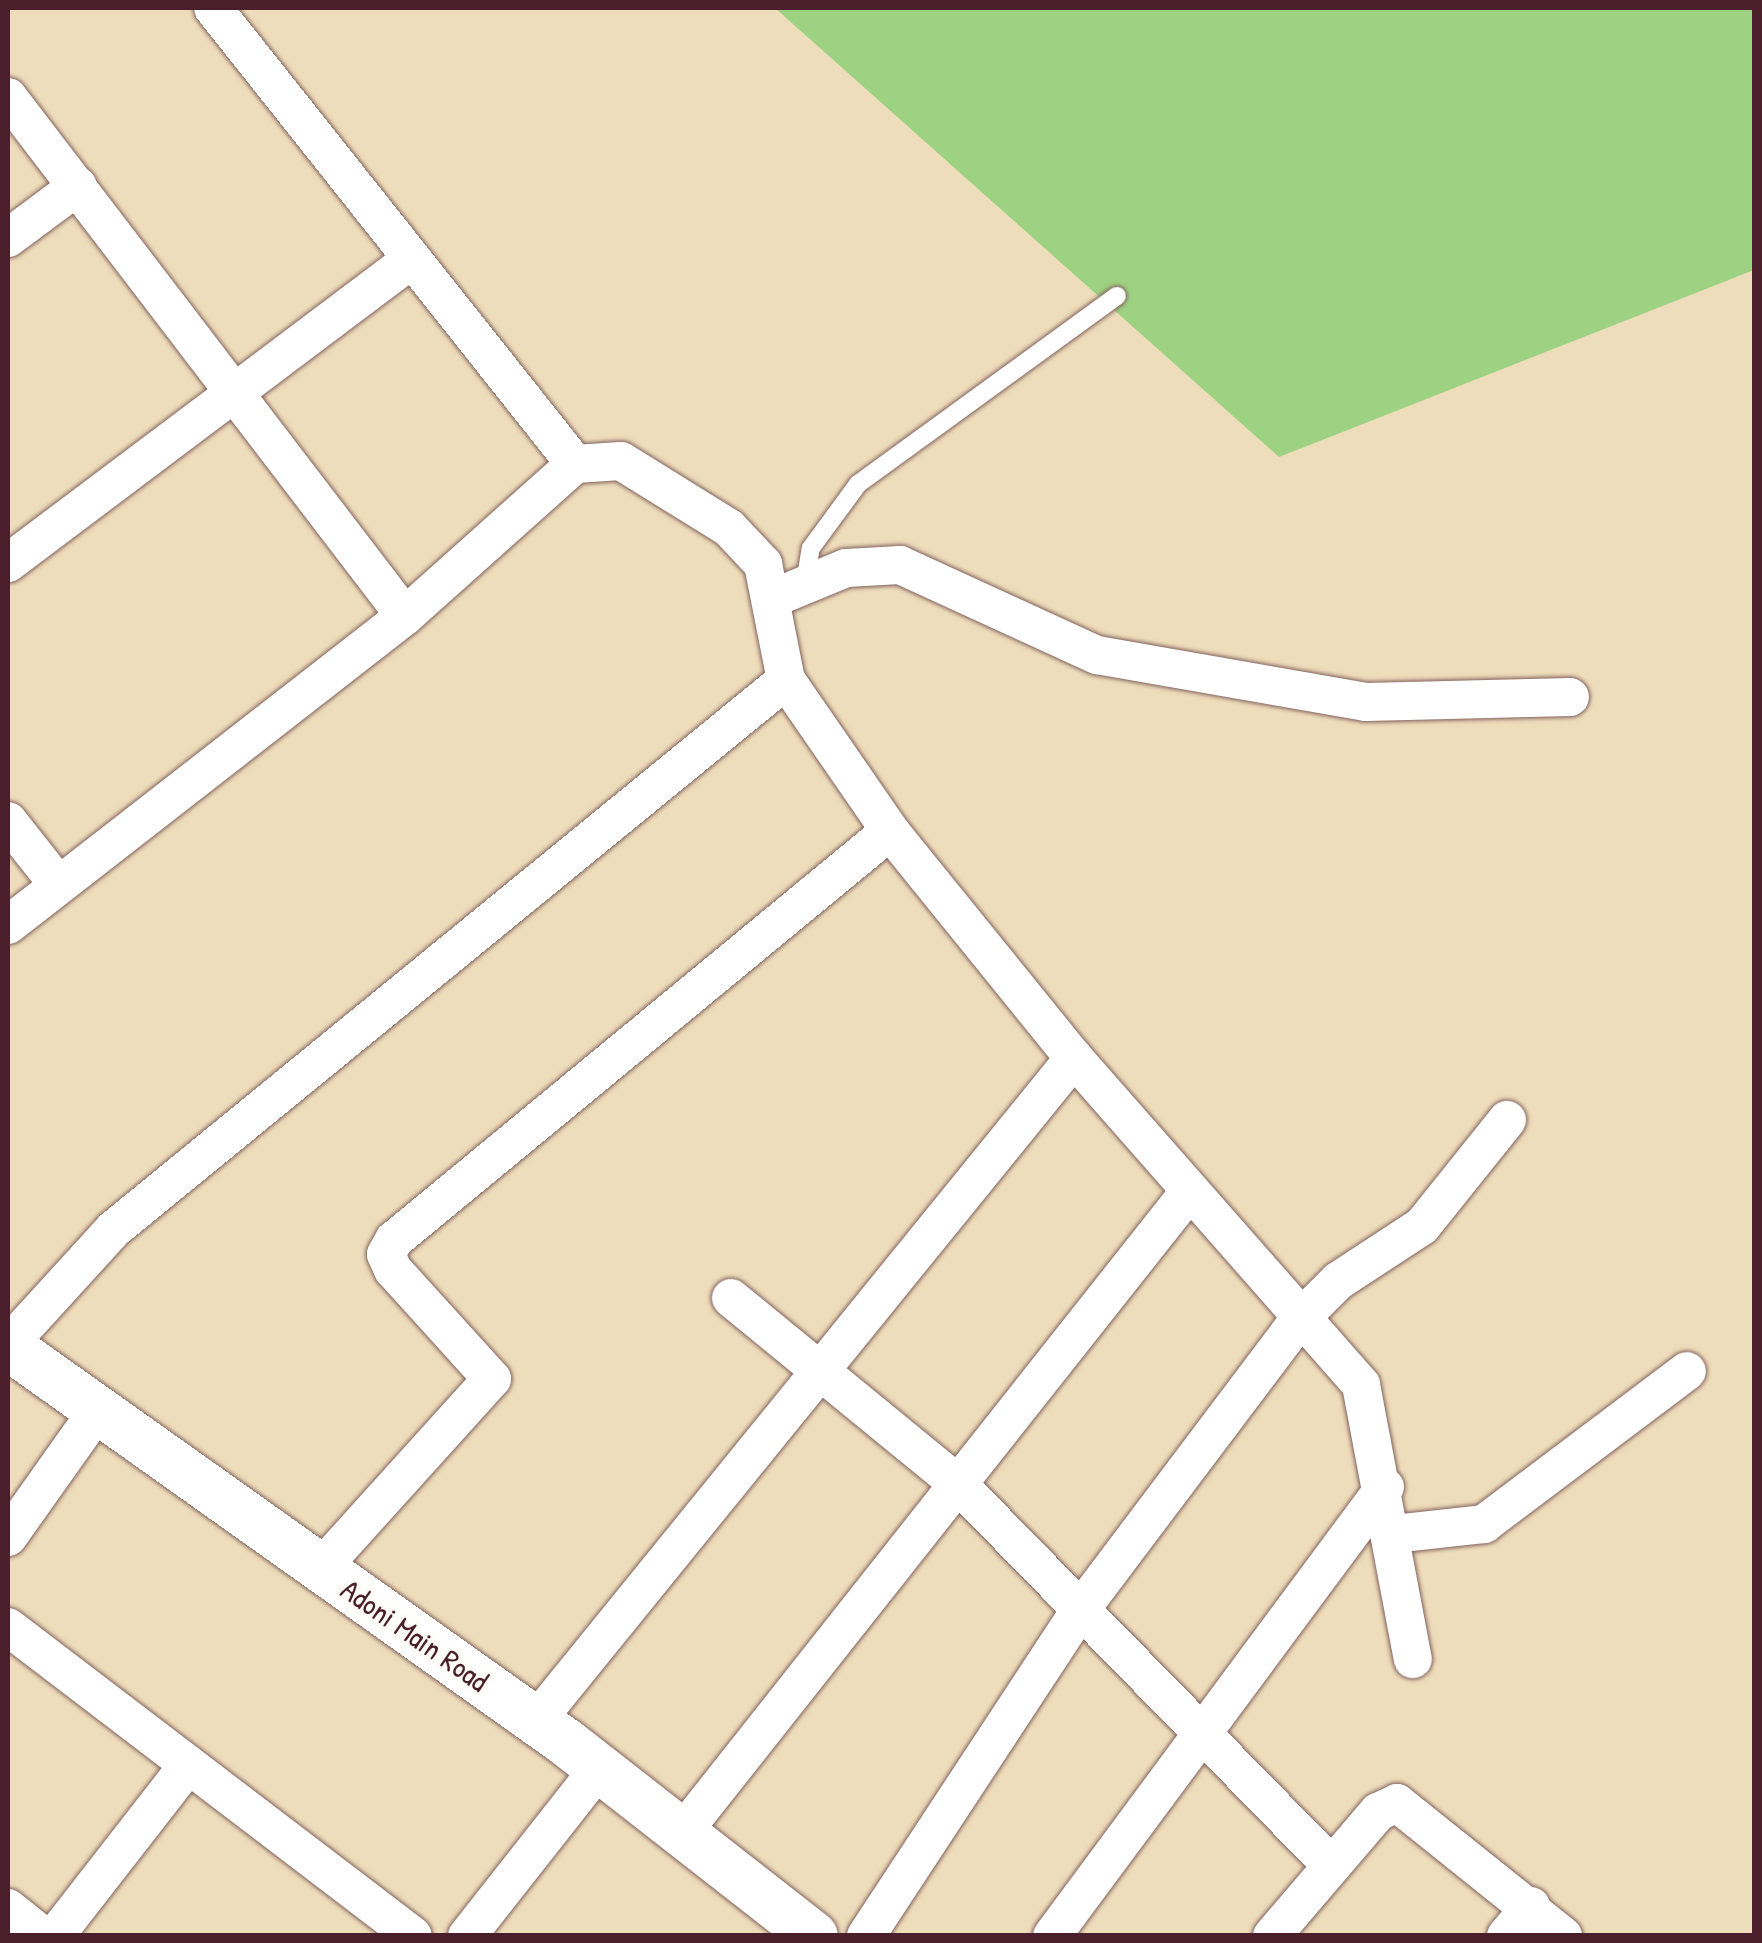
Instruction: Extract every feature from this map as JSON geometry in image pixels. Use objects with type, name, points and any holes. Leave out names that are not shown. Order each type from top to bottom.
[{"type":"street","points":[[213,8],[408,262],[574,464]]},
{"type":"street","points":[[8,96],[405,616]]},
{"type":"street","points":[[8,238],[78,186]]},
{"type":"street","points":[[8,563],[237,399],[408,262]]},
{"type":"street","points":[[8,925],[57,883],[405,616],[574,464],[621,462],[670,487],[730,528],[791,591],[786,680],[890,831],[1074,1058],[1299,1320],[1361,1385],[1385,1488],[1414,1659]]},
{"type":"street","points":[[791,591],[846,568],[900,564],[1097,655],[1366,702],[1570,697]]},
{"type":"street","points":[[8,1346],[114,1229],[786,680]]},
{"type":"street","points":[[8,821],[57,883]]},
{"type":"street","points":[[320,1568],[492,1379],[394,1270],[386,1254],[394,1240],[890,831]]},
{"type":"street","points":[[536,1722],[1074,1058]]},
{"type":"street","points":[[866,1936],[1078,1614],[1299,1320],[1338,1281],[1422,1226],[1507,1120]]},
{"type":"street","points":[[682,1833],[956,1482],[1190,1192]]},
{"type":"street","points":[[731,1298],[956,1482],[1078,1614],[1330,1864]]},
{"type":"street","name":"Adoni Main Road","points":[[8,1346],[599,1768],[814,1936]]},
{"type":"street","points":[[1393,1534],[1484,1524],[1687,1371]]},
{"type":"street","points":[[8,1537],[98,1410]]},
{"type":"street","points":[[1052,1936],[1203,1738],[1385,1488]]},
{"type":"street","points":[[8,1627],[413,1936]]},
{"type":"street","points":[[56,1936],[188,1765]]},
{"type":"street","points":[[467,1936],[599,1768]]},
{"type":"street","points":[[1272,1936],[1330,1864],[1398,1803],[1531,1906],[1562,1936]]},
{"type":"street","points":[[1506,1936],[1531,1906]]},
{"type":"street","points":[[8,1908],[42,1936]]},
{"type":"lane","points":[[791,591],[811,548],[858,484],[1117,296]]},
{"type":"green space","points":[[775,8],[1754,8],[1754,270],[1279,457]]}]
